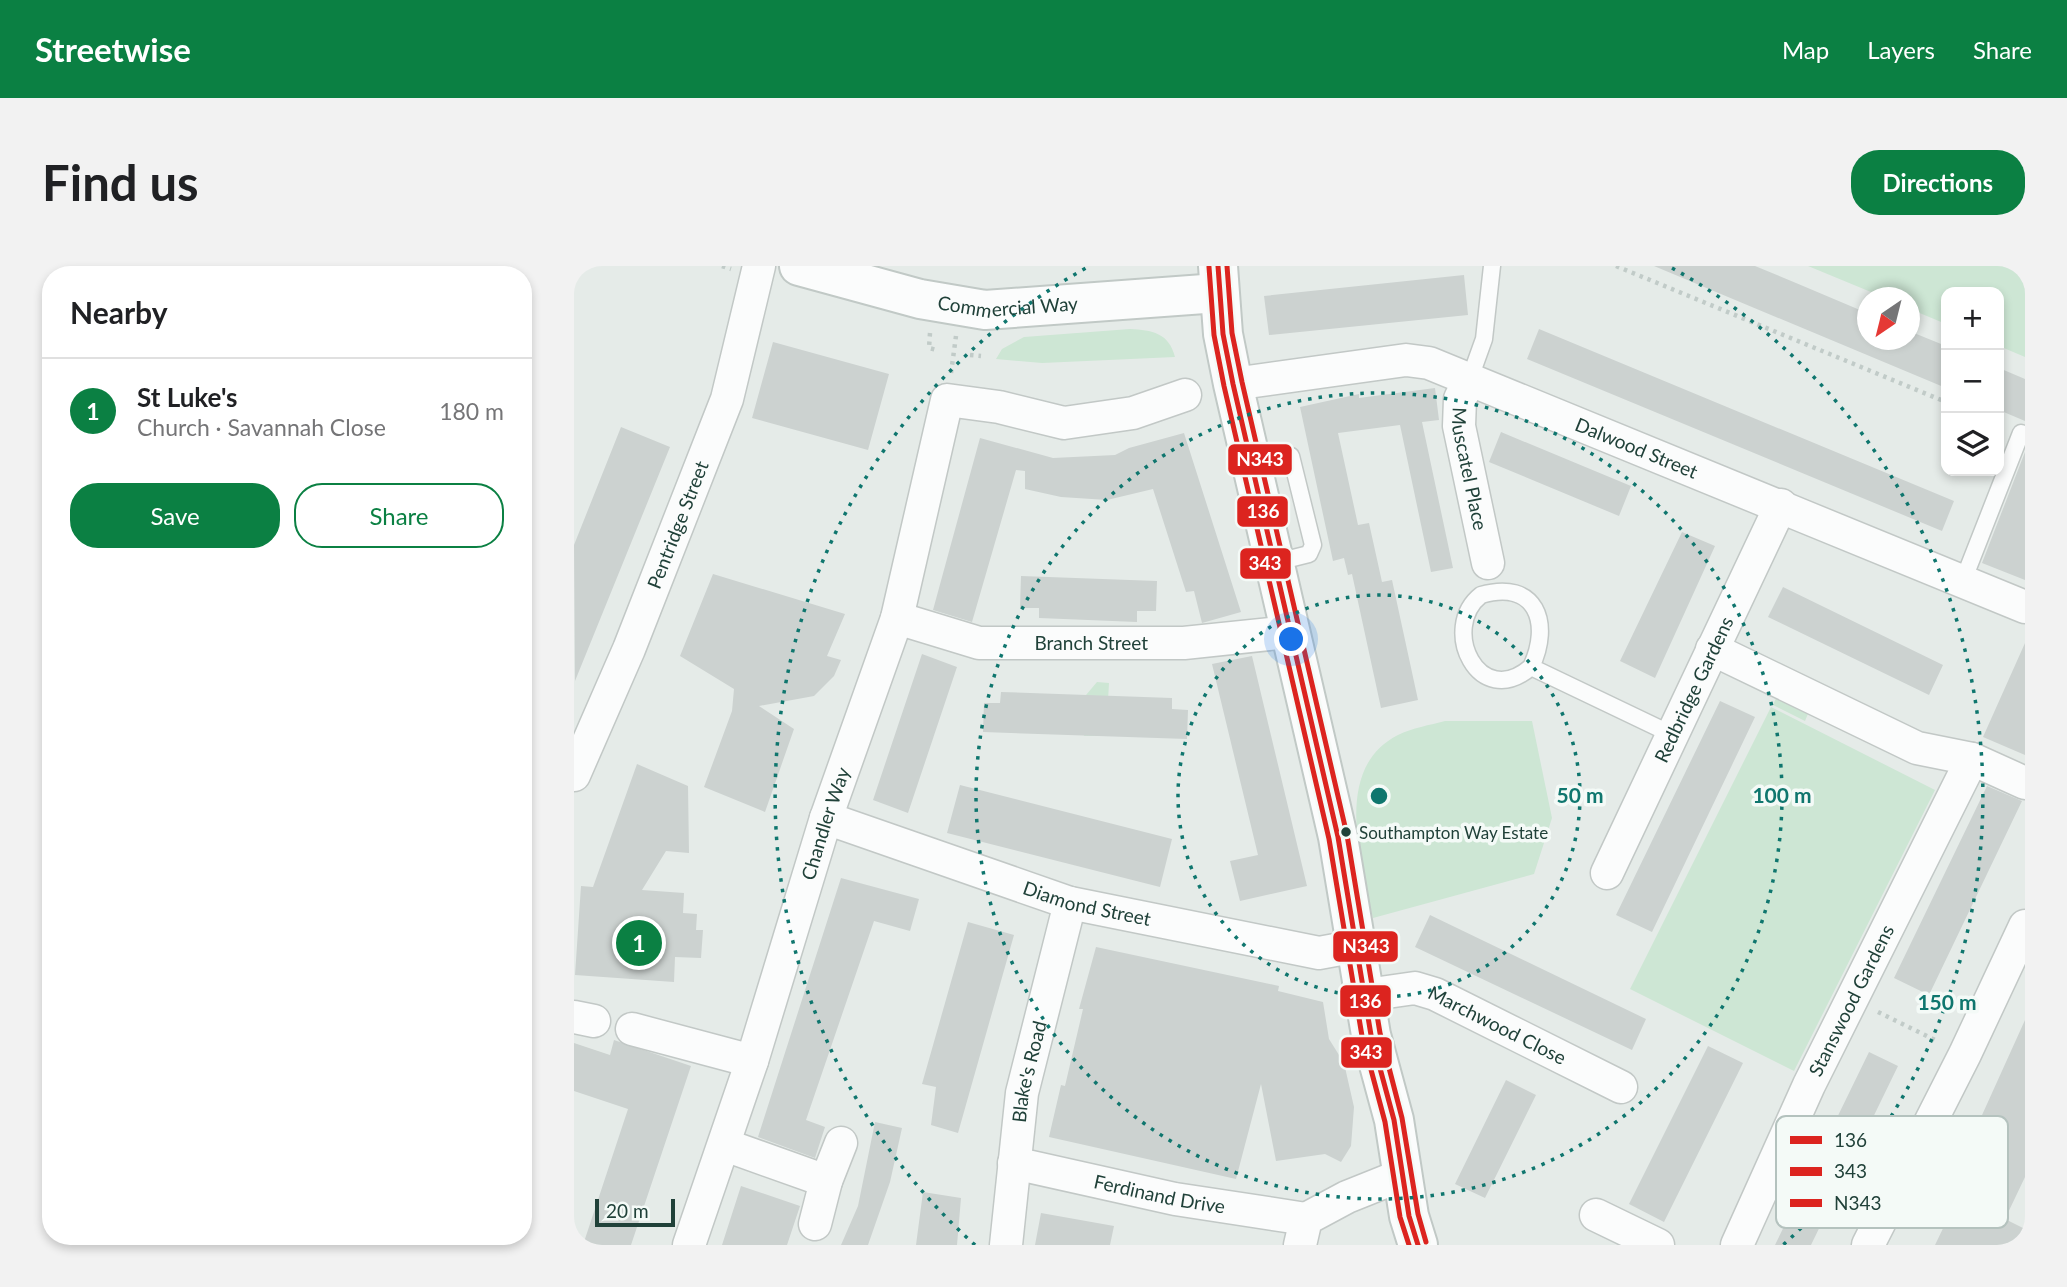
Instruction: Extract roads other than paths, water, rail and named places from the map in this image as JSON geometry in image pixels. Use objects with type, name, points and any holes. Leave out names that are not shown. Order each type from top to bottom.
[{"type":"main road","name":"Commercial Way","points":[[799,266],[920,299],[985,310],[1218,279]]},
{"type":"main road","points":[[1218,279],[1233,384],[1338,837],[1371,1035],[1394,1120],[1402,1175],[1418,1245]]},
{"type":"street","name":"Pentridge Street","points":[[574,775],[624,660],[727,398],[759,266]]},
{"type":"street","name":"Dalwood Street","points":[[1233,384],[1406,360],[1429,363],[2025,607]]},
{"type":"street","name":"Muscatel Place","points":[[1470,378],[1461,399],[1459,426],[1488,562]]},
{"type":"street","name":"Chandler Way","points":[[689,1245],[752,1060],[826,818],[897,618],[947,400],[999,407],[1064,423],[1133,413],[1185,395]]},
{"type":"street","name":"Redbridge Gardens","points":[[1607,873],[1781,506]]},
{"type":"street","name":"Branch Street","points":[[897,618],[979,643],[1184,643],[1289,632]]},
{"type":"street","points":[[1712,649],[1917,748],[1972,759],[2025,783]]},
{"type":"street","name":"Stanswood Gardens","points":[[1795,1116],[1972,759]]},
{"type":"street","name":"Diamond Street","points":[[826,818],[1070,903],[1319,953],[1357,946]]},
{"type":"street","name":"Blake's Road","points":[[1006,1245],[1022,1093],[1070,903]]},
{"type":"street","points":[[1934,1116],[2025,926]]},
{"type":"street","name":"Marchwood Close","points":[[1366,995],[1415,988],[1435,994],[1621,1087]]},
{"type":"street","points":[[632,1029],[752,1060]]},
{"type":"street","points":[[815,1224],[826,1181],[841,1143]]},
{"type":"street","points":[[724,1145],[826,1181]]},
{"type":"street","name":"Stanswood Gardens","points":[[1737,1245],[1776,1158]]},
{"type":"street","name":"Ferdinand Drive","points":[[1014,1163],[1175,1199],[1303,1232]]},
{"type":"street","points":[[1303,1232],[1347,1197],[1402,1175]]},
{"type":"street","points":[[1596,1215],[1658,1245]]},
{"type":"street","points":[[1868,1245],[1877,1228]]},
{"type":"lane","points":[[1470,378],[1482,352],[1492,266]]},
{"type":"lane","points":[[1963,581],[2021,433]]},
{"type":"lane","points":[[1273,562],[1309,554],[1313,545],[1291,456]]},
{"type":"lane","points":[[1510,592],[1527,598],[1536,608],[1540,639],[1531,667],[1510,678],[1497,679],[1485,676],[1472,664],[1466,649],[1464,625],[1467,611],[1481,595],[1510,592]]},
{"type":"lane","points":[[1531,667],[1671,734]]},
{"type":"place","name":"Southampton Way Estate","points":[[1346,832]]},
{"type":"place","name":"St Luke's","points":[[639,943]]}]
